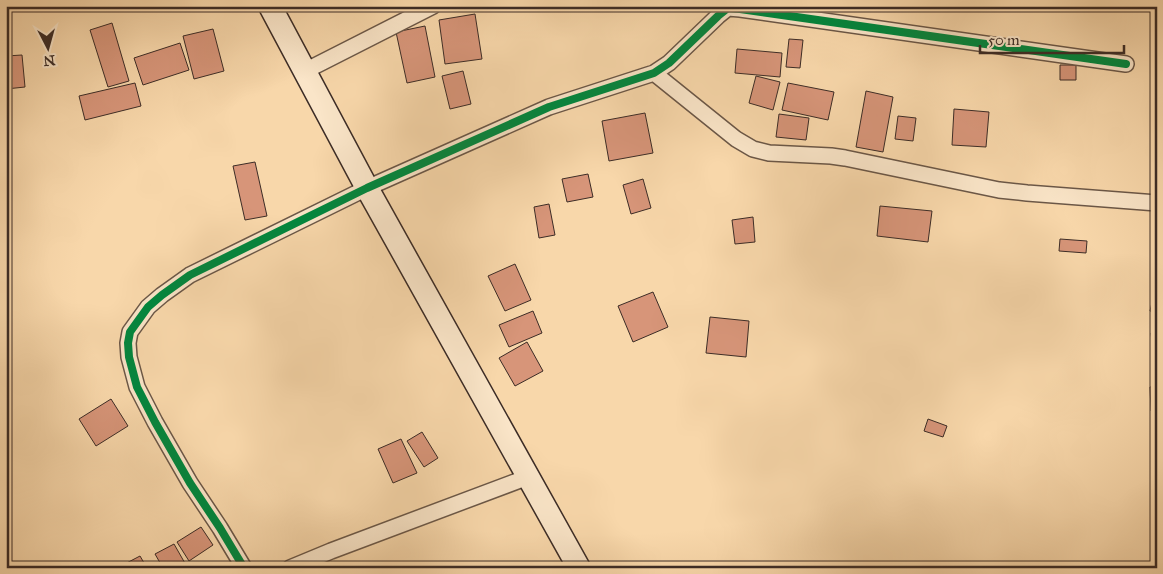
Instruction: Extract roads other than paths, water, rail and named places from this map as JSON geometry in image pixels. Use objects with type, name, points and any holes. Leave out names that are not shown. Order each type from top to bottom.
[{"type":"street","points":[[270,6],[367,188],[579,568]]},
{"type":"street","points":[[305,71],[433,6]]},
{"type":"street","points":[[244,568],[190,483],[136,387],[129,357],[128,343],[130,332],[148,306],[190,275],[367,188],[549,107],[654,73],[669,63],[728,7],[1126,64]]},
{"type":"street","points":[[654,73],[736,139],[753,149],[769,153],[838,157],[999,190],[1157,203]]},
{"type":"street","points":[[290,568],[528,477]]}]
